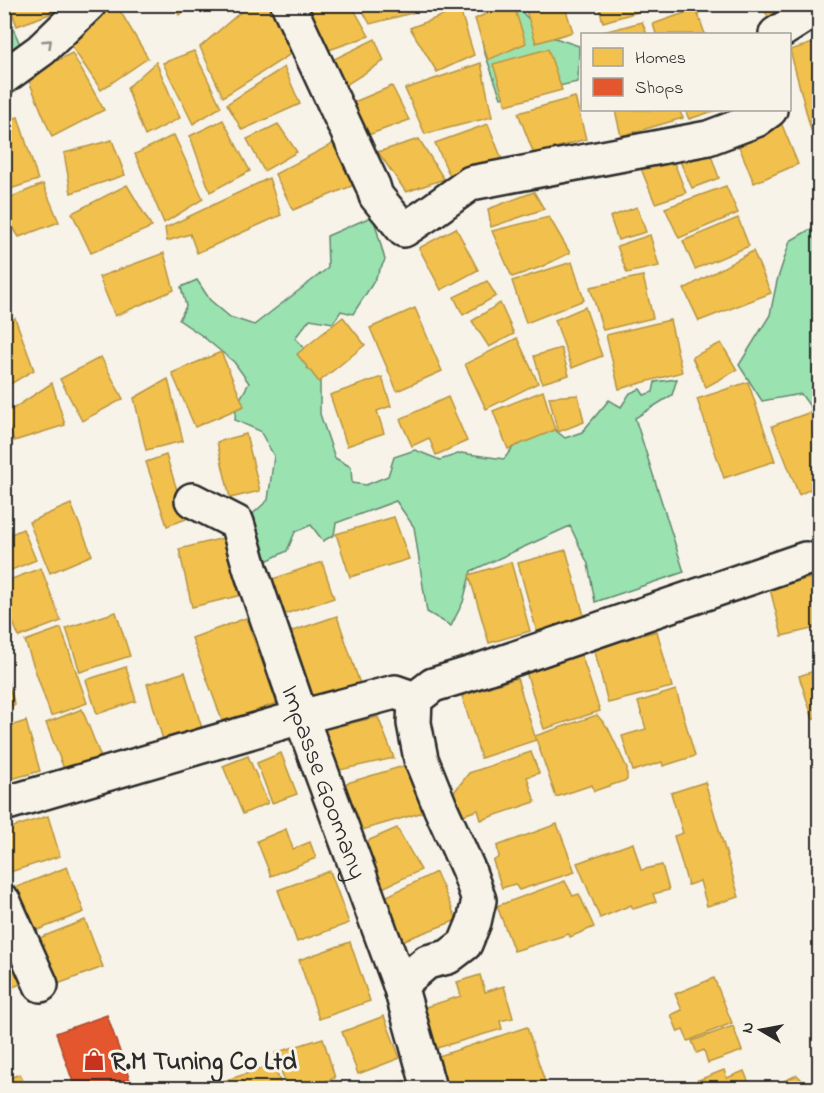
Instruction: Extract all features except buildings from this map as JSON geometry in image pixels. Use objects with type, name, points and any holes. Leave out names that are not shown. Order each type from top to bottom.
[{"type":"street","points":[[4,76],[41,50],[88,4]]},
{"type":"street","points":[[288,4],[376,196],[404,230],[471,183],[708,138],[756,120],[769,111]]},
{"type":"street","points":[[778,33],[819,6]]},
{"type":"street","name":"Impasse Goomany","points":[[192,500],[237,523],[301,717],[400,985],[429,1089]]},
{"type":"street","points":[[400,985],[428,962],[448,957],[465,944],[474,922],[479,900],[421,759],[414,723],[415,699],[433,685],[805,559]]},
{"type":"street","points":[[4,804],[301,717],[395,692],[415,699]]},
{"type":"street","points":[[4,902],[41,985]]},
{"type":"green space","points":[[4,8],[26,58],[4,73]]},
{"type":"green space","points":[[520,10],[543,34],[579,46],[578,82],[501,98],[484,51],[478,17]]},
{"type":"green space","points":[[373,216],[385,260],[371,286],[353,314],[341,311],[333,323],[310,319],[295,338],[303,346],[307,368],[320,373],[320,414],[335,458],[351,467],[352,483],[366,485],[388,476],[394,457],[415,450],[440,460],[461,453],[504,459],[520,438],[549,425],[565,438],[582,432],[609,400],[621,407],[630,393],[640,389],[644,395],[653,392],[655,382],[677,379],[672,395],[635,418],[684,572],[595,602],[588,564],[570,526],[471,571],[463,602],[451,626],[427,612],[414,527],[396,501],[336,523],[334,535],[323,541],[311,525],[295,532],[287,551],[254,567],[245,521],[268,500],[274,456],[260,431],[235,420],[236,406],[249,383],[234,362],[179,320],[186,306],[181,287],[197,280],[210,300],[230,317],[254,325],[328,268],[327,236]]},
{"type":"green space","points":[[819,224],[819,419],[801,394],[762,401],[739,365],[770,315],[777,281],[790,241]]},
{"type":"place","name":"R.M Tuning Co Ltd","points":[[94,1060]]}]
